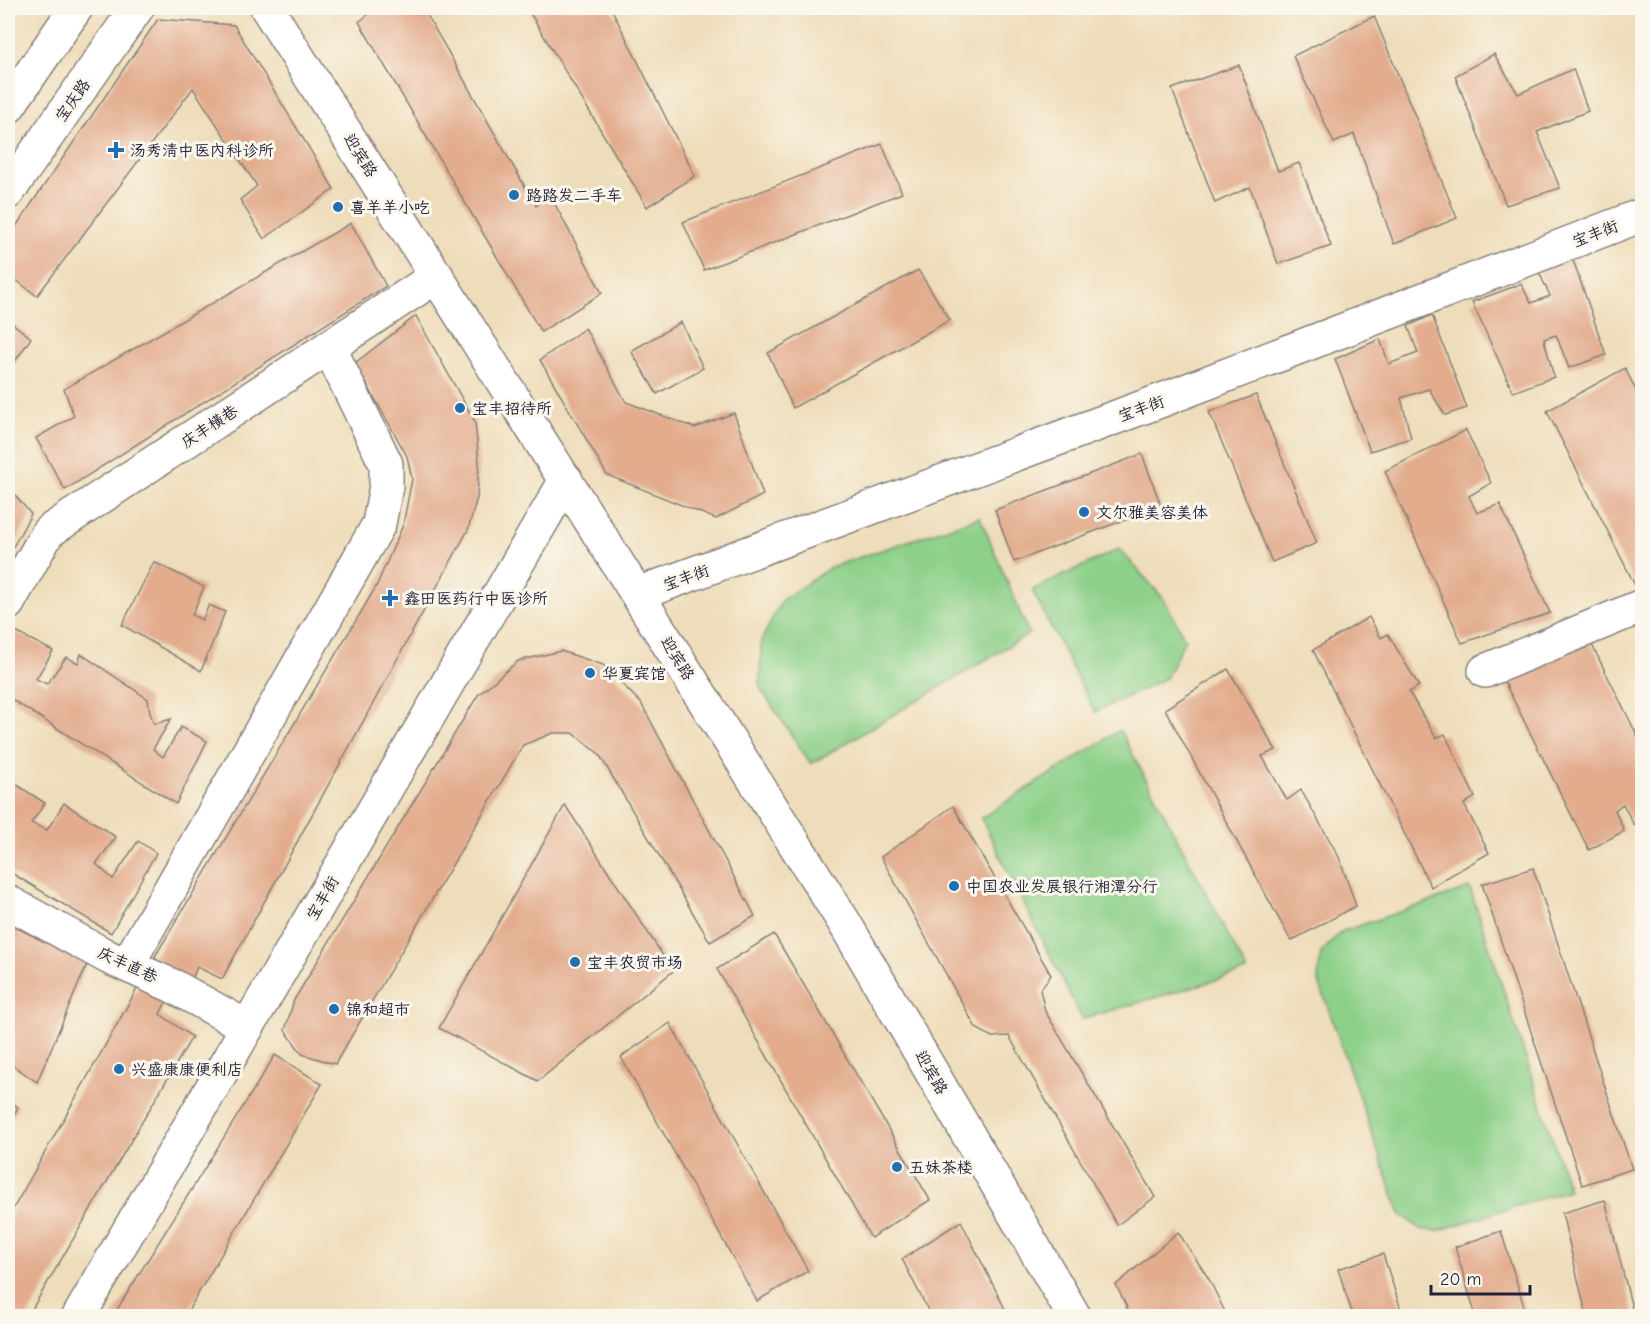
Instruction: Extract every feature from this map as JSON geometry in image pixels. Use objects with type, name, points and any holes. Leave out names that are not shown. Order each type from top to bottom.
[{"type":"street","points":[[8,107],[76,8]]},
{"type":"street","name":"宝庆路","points":[[8,192],[137,8]]},
{"type":"street","name":"迎宾路","points":[[267,8],[844,922],[1074,1317]]},
{"type":"street","name":"宝丰街","points":[[638,594],[1157,402],[1642,215]]},
{"type":"street","name":"庆丰横巷","points":[[8,603],[48,532],[437,276]]},
{"type":"street","points":[[127,965],[379,524],[386,486],[386,464],[329,347]]},
{"type":"street","name":"宝丰街","points":[[79,1317],[566,480]]},
{"type":"street","points":[[1485,671],[1642,606]]},
{"type":"street","name":"庆丰直巷","points":[[8,902],[127,965],[173,986],[247,1027]]},
{"type":"green space","points":[[980,517],[1029,634],[811,764],[760,688],[761,641],[782,600],[831,567]]},
{"type":"green space","points":[[1119,549],[1164,599],[1185,639],[1166,678],[1095,712],[1032,590]]},
{"type":"green space","points":[[1120,730],[1247,971],[1082,1019],[981,818]]},
{"type":"green space","points":[[1470,888],[1569,1190],[1437,1231],[1421,1229],[1400,1214],[1318,979],[1321,953],[1341,932]]},
{"type":"building","points":[[376,8],[423,8],[536,206],[550,195],[602,293],[541,332],[359,22]]},
{"type":"building","points":[[527,8],[611,8],[695,176],[647,207]]},
{"type":"building","points":[[1374,16],[1457,218],[1394,244],[1354,134],[1334,143],[1293,56]]},
{"type":"building","points":[[158,19],[234,25],[334,189],[264,239],[240,200],[257,186],[193,88],[37,296],[8,274],[8,238]]},
{"type":"building","points":[[1494,54],[1518,94],[1573,69],[1588,111],[1537,132],[1560,188],[1506,205],[1455,76]]},
{"type":"building","points":[[1239,65],[1278,171],[1299,163],[1331,246],[1278,264],[1250,187],[1215,203],[1172,89]]},
{"type":"building","points":[[882,144],[902,193],[704,270],[683,222]]},
{"type":"building","points":[[351,223],[386,286],[65,490],[36,438],[74,416],[64,389]]},
{"type":"building","points":[[1572,257],[1606,355],[1569,368],[1556,335],[1544,339],[1554,377],[1513,392],[1472,302],[1521,284],[1531,303],[1550,296],[1538,270]]},
{"type":"building","points":[[918,270],[950,320],[793,408],[768,353]]},
{"type":"building","points":[[1432,315],[1467,408],[1445,415],[1429,389],[1401,398],[1411,438],[1370,451],[1335,359],[1380,339],[1389,364],[1418,353],[1408,326]]},
{"type":"building","points":[[416,316],[475,422],[479,463],[477,498],[468,530],[222,979],[197,967],[191,982],[154,958],[376,587],[403,525],[412,479],[407,456],[355,363]]},
{"type":"building","points":[[8,320],[31,338],[8,372]]},
{"type":"building","points":[[681,322],[703,368],[657,394],[631,351]]},
{"type":"building","points":[[585,328],[626,402],[695,428],[734,413],[763,495],[716,519],[607,475],[540,360]]},
{"type":"building","points":[[1625,368],[1642,403],[1642,599],[1547,411]]},
{"type":"building","points":[[1256,395],[1317,543],[1272,562],[1209,412]]},
{"type":"building","points":[[1466,430],[1491,483],[1469,496],[1477,513],[1500,504],[1550,613],[1462,643],[1385,471]]},
{"type":"building","points":[[1142,454],[1161,506],[1014,562],[995,510]]},
{"type":"building","points":[[8,487],[31,514],[8,556]]},
{"type":"building","points":[[154,562],[204,587],[192,615],[202,620],[209,605],[225,612],[201,671],[122,625]]},
{"type":"building","points":[[1369,617],[1381,638],[1388,634],[1419,686],[1409,692],[1436,738],[1445,734],[1475,797],[1464,804],[1489,853],[1431,887],[1313,650]]},
{"type":"building","points":[[16,632],[53,651],[36,679],[47,684],[66,657],[78,663],[81,654],[148,699],[154,724],[171,719],[153,749],[163,757],[181,727],[207,741],[176,804],[8,697],[8,645]]},
{"type":"building","points":[[1590,641],[1642,745],[1642,821],[1634,825],[1623,804],[1615,810],[1624,831],[1589,850],[1504,681]]},
{"type":"building","points":[[561,651],[603,665],[641,703],[755,916],[710,942],[599,754],[573,733],[553,733],[523,745],[335,1064],[302,1054],[285,1030],[294,1000],[478,695],[518,661]]},
{"type":"building","points":[[1228,669],[1276,750],[1262,756],[1287,800],[1301,790],[1339,857],[1356,906],[1291,941],[1165,709]]},
{"type":"building","points":[[8,779],[45,803],[31,823],[47,830],[64,803],[116,837],[96,864],[113,879],[138,841],[156,853],[111,933],[8,871]]},
{"type":"building","points":[[565,805],[673,971],[538,1081],[439,1028]]},
{"type":"building","points":[[953,806],[1051,975],[1040,990],[1045,1011],[1155,1197],[1117,1225],[1009,1036],[992,1037],[976,1028],[881,857]]},
{"type":"building","points":[[1533,868],[1632,1169],[1582,1185],[1482,884]]},
{"type":"building","points":[[8,923],[87,964],[37,1082],[8,1062],[8,1007],[13,996],[8,994]]},
{"type":"building","points":[[774,934],[930,1200],[871,1238],[717,969]]},
{"type":"building","points":[[142,980],[169,996],[160,1014],[192,1037],[28,1316],[8,1316],[8,1218]]},
{"type":"building","points":[[670,1023],[808,1271],[757,1301],[621,1057]]},
{"type":"building","points":[[275,1055],[322,1084],[185,1316],[113,1316]]},
{"type":"building","points":[[8,1100],[18,1107],[8,1127]]},
{"type":"building","points":[[1605,1200],[1634,1316],[1587,1316],[1586,1313],[1562,1213]]},
{"type":"building","points":[[961,1221],[1005,1309],[992,1316],[931,1316],[902,1259]]},
{"type":"building","points":[[1501,1231],[1527,1316],[1476,1316],[1455,1247]]},
{"type":"building","points":[[1178,1232],[1209,1279],[1227,1316],[1131,1316],[1116,1285]]},
{"type":"building","points":[[1383,1254],[1403,1316],[1353,1316],[1338,1269]]},
{"type":"place","name":"汤秀清中医内科诊所","points":[[116,150]]},
{"type":"place","name":"路路发二手车","points":[[514,195]]},
{"type":"place","name":"喜羊羊小吃","points":[[338,207]]},
{"type":"place","name":"宝丰招待所","points":[[460,408]]},
{"type":"place","name":"文尔雅美容美体","points":[[1084,512]]},
{"type":"place","name":"鑫田医药行中医诊所","points":[[390,598]]},
{"type":"place","name":"华夏宾馆","points":[[590,673]]},
{"type":"place","name":"中国农业发展银行湘潭分行","points":[[954,886]]},
{"type":"place","name":"宝丰农贸市场","points":[[575,962]]},
{"type":"place","name":"锦和超市","points":[[334,1009]]},
{"type":"place","name":"兴盛康康便利店","points":[[119,1069]]},
{"type":"place","name":"五妹茶楼","points":[[897,1167]]}]
